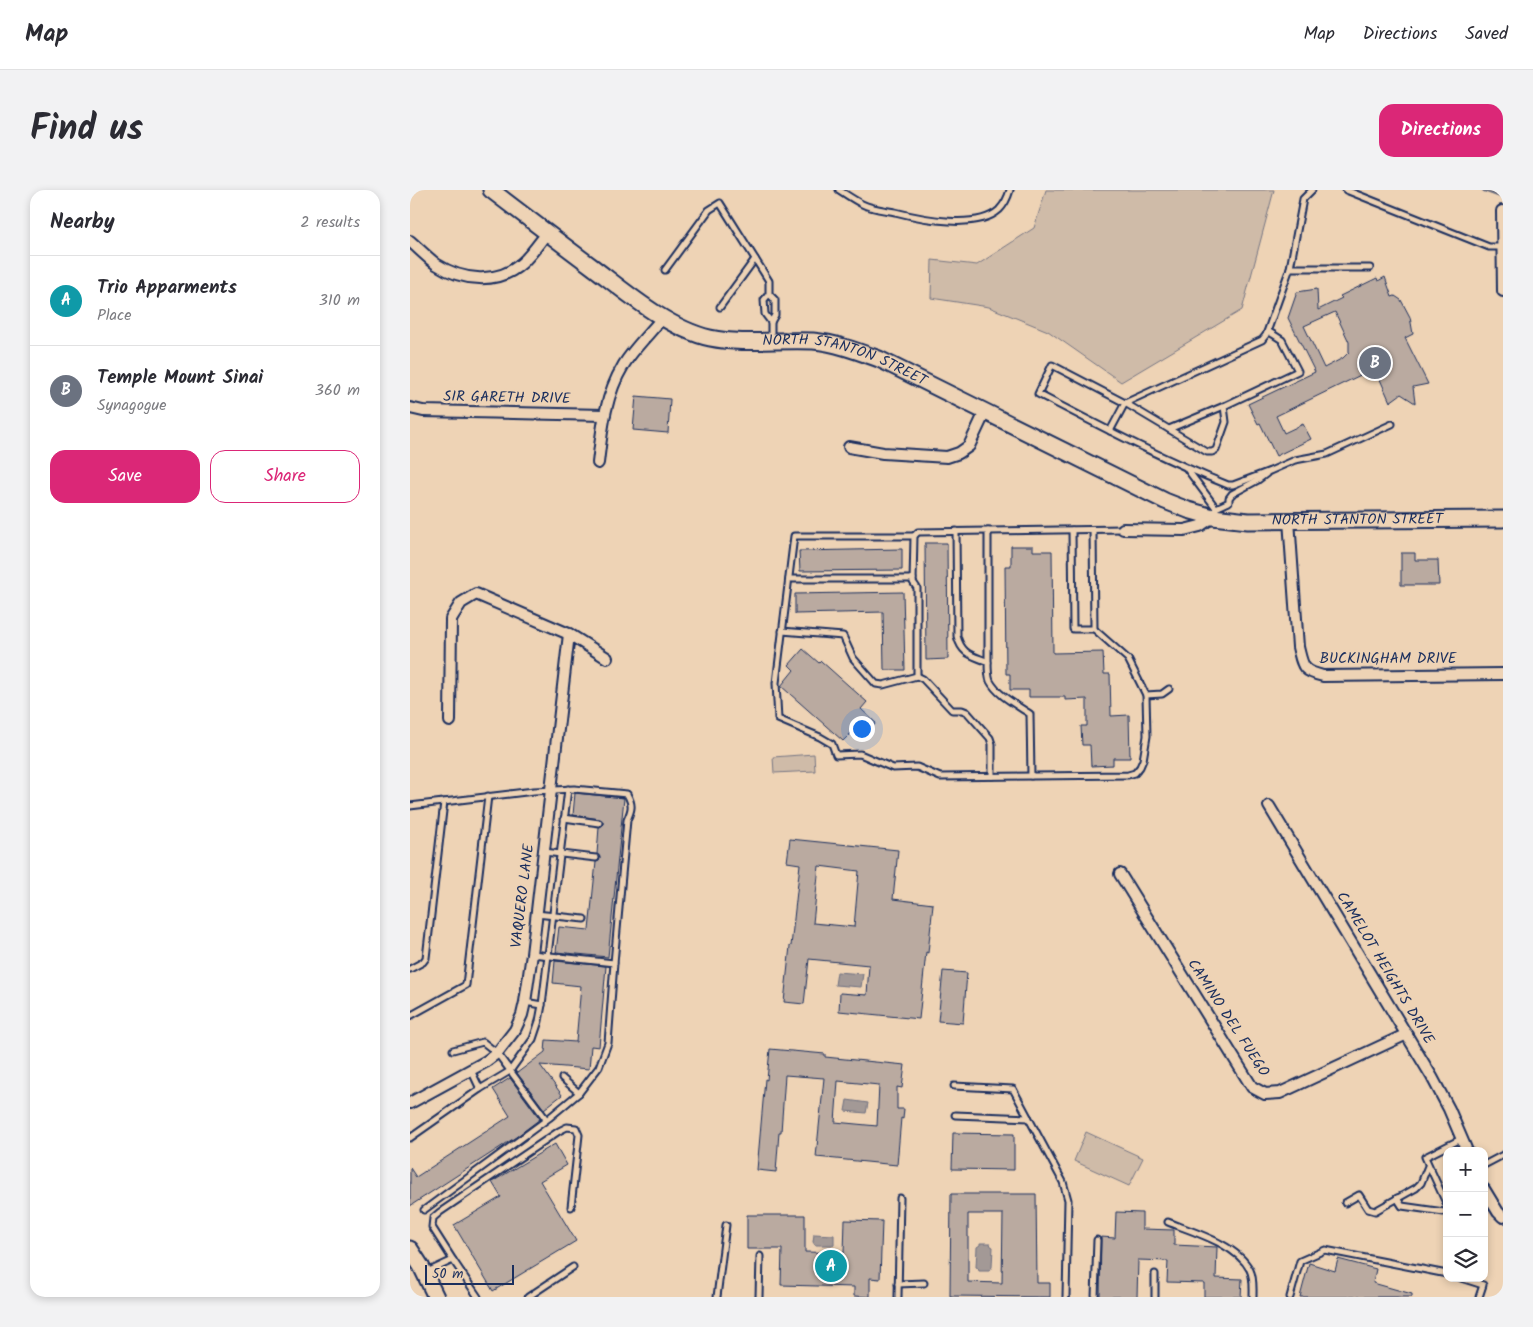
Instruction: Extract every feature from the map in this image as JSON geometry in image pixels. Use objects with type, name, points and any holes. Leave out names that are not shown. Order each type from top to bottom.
[{"type":"street","name":"NORTH STANTON STREET","points":[[491,190],[619,288],[685,330],[708,337],[737,341],[813,342],[853,349],[878,359],[1165,502],[1188,510],[1214,513],[1248,521],[1503,519]]},
{"type":"street","points":[[1502,211],[1503,291]]},
{"type":"street","points":[[410,241],[436,264],[451,272],[466,277],[482,279],[496,277],[522,263],[547,233]]},
{"type":"street","points":[[598,463],[604,415],[612,388],[624,364],[662,317]]},
{"type":"street","name":"SIR GARETH DRIVE","points":[[410,408],[422,411],[604,415]]},
{"type":"street","points":[[849,447],[884,453],[947,457],[959,453],[969,446],[985,412]]},
{"type":"street","points":[[1123,530],[1184,530],[1200,526],[1214,513]]},
{"type":"street","name":"BUCKINGHAM DRIVE","points":[[1289,520],[1298,648],[1302,665],[1311,673],[1323,676],[1503,674]]},
{"type":"street","points":[[450,721],[451,619],[461,603],[476,594],[569,634],[607,658]]},
{"type":"street","name":"VAQUERO LANE","points":[[410,1104],[485,1062],[497,1053],[515,1030],[522,1016],[526,1002],[532,954],[569,634]]},
{"type":"street","name":"CAMELOT HEIGHTS DRIVE","points":[[1269,806],[1407,1034],[1449,1109],[1465,1147]]},
{"type":"street","name":"CAMINO DEL FUEGO","points":[[1120,874],[1252,1087],[1265,1094],[1280,1093],[1407,1034]]},
{"type":"street","points":[[1486,1192],[1503,1217]]},
{"type":"street","points":[[410,1249],[436,1297]]},
{"type":"lane","points":[[839,190],[864,205],[922,219],[948,222],[987,217],[999,210],[1007,200],[1010,190]]},
{"type":"lane","points":[[1110,431],[1125,404],[1262,340],[1268,331],[1290,268],[1304,199],[1312,190]]},
{"type":"lane","points":[[1346,190],[1489,247],[1503,247]]},
{"type":"lane","points":[[665,270],[709,210],[720,203],[769,281],[770,294],[775,300],[775,315],[771,322],[771,341]]},
{"type":"lane","points":[[720,307],[755,259]]},
{"type":"lane","points":[[1290,268],[1370,268]]},
{"type":"lane","points":[[770,294],[764,300],[765,314],[771,322]]},
{"type":"lane","points":[[1169,429],[1224,406],[1298,371],[1282,340],[1268,331]]},
{"type":"lane","points":[[1224,406],[1226,422],[1216,450],[1207,452],[1125,404],[1052,365],[1038,394],[1186,468],[1228,485],[1233,485],[1270,471],[1294,460],[1327,454],[1392,424]]},
{"type":"lane","points":[[1186,468],[1214,513],[1229,502],[1232,494],[1270,471]]},
{"type":"lane","points":[[1072,530],[1073,629],[1094,629],[1128,659],[1146,695],[1147,736],[1144,760],[1136,773],[1128,775],[940,777],[917,767],[893,768],[860,754],[836,755],[832,744],[778,719],[776,683],[794,536],[914,536],[918,532],[956,531],[1072,530],[1123,530]]},
{"type":"lane","points":[[1093,530],[1094,629]]},
{"type":"lane","points":[[956,531],[957,636],[960,646],[966,653],[988,662]]},
{"type":"lane","points":[[988,531],[989,680],[996,690],[1030,714],[1031,776]]},
{"type":"lane","points":[[914,536],[913,579],[917,588],[917,676]]},
{"type":"lane","points":[[788,580],[913,579]]},
{"type":"lane","points":[[782,631],[843,636],[853,658],[876,684],[883,685],[917,676],[923,680],[952,710],[966,712],[990,738],[992,744],[992,776]]},
{"type":"lane","points":[[1146,695],[1162,694],[1170,688]]},
{"type":"lane","points":[[410,1138],[510,1071],[533,1039],[542,1005],[568,789]]},
{"type":"lane","points":[[410,806],[534,791],[568,789],[627,794],[632,808],[627,820],[608,1043],[599,1067],[579,1093],[424,1210]]},
{"type":"lane","points":[[410,1016],[466,985],[488,796]]},
{"type":"lane","points":[[410,969],[423,962],[426,958],[444,802]]},
{"type":"lane","points":[[564,818],[599,823]]},
{"type":"lane","points":[[544,852],[596,858]]},
{"type":"lane","points":[[536,914],[584,919]]},
{"type":"lane","points":[[532,954],[614,963]]},
{"type":"lane","points":[[526,1002],[542,1005]]},
{"type":"lane","points":[[453,1050],[483,1042],[497,1053],[546,1119]]},
{"type":"lane","points":[[471,1070],[480,1090]]},
{"type":"lane","points":[[562,1078],[579,1093]]},
{"type":"lane","points":[[954,1086],[1014,1089],[1062,1182],[1068,1200],[1066,1297]]},
{"type":"lane","points":[[955,1115],[1029,1118]]},
{"type":"lane","points":[[478,1297],[432,1227],[433,1218],[567,1127],[576,1128],[580,1135],[571,1207]]},
{"type":"lane","points":[[1443,1197],[1425,1157],[1462,1139]]},
{"type":"lane","points":[[1488,1164],[1503,1155]]},
{"type":"lane","points":[[1345,1203],[1360,1195],[1368,1209],[1375,1211],[1416,1188],[1421,1183],[1428,1166]]},
{"type":"lane","points":[[898,1297],[900,1198]]},
{"type":"lane","points":[[1397,1198],[1402,1206],[1443,1212]]},
{"type":"lane","points":[[1168,1222],[1218,1241],[1240,1258],[1251,1271],[1253,1297]]},
{"type":"lane","points":[[717,1297],[726,1225]]},
{"type":"lane","points":[[1095,1297],[1097,1240]]},
{"type":"lane","points":[[1290,1297],[1300,1261],[1325,1250],[1443,1273]]},
{"type":"lane","points":[[759,1297],[760,1256]]},
{"type":"lane","points":[[424,1274],[453,1260]]},
{"type":"lane","points":[[528,1297],[573,1267]]},
{"type":"lane","points":[[1155,1274],[1155,1297]]},
{"type":"lane","points":[[1474,1282],[1483,1285],[1479,1297]]},
{"type":"lane","points":[[898,1284],[924,1283]]},
{"type":"shaded area","points":[[1046,190],[1274,190],[1242,310],[1121,382],[1048,331],[989,307],[931,298],[932,260],[977,265],[1034,228]]},
{"type":"shaded area","points":[[814,754],[815,771],[774,773],[773,757]]},
{"type":"shaded area","points":[[837,972],[863,974],[861,987],[835,985]]},
{"type":"shaded area","points":[[847,1100],[868,1103],[866,1113],[845,1111]]},
{"type":"shaded area","points":[[1086,1132],[1143,1158],[1129,1186],[1074,1161]]},
{"type":"shaded area","points":[[814,1234],[834,1235],[834,1245],[815,1245],[813,1242]]},
{"type":"shaded area","points":[[980,1243],[990,1243],[993,1247],[992,1267],[989,1271],[979,1271],[976,1267],[977,1247]]},
{"type":"building","points":[[1385,277],[1392,297],[1395,296],[1401,300],[1410,317],[1413,334],[1405,338],[1428,384],[1413,387],[1415,403],[1401,394],[1390,402],[1375,368],[1276,416],[1284,433],[1303,424],[1311,439],[1276,456],[1260,423],[1258,424],[1248,404],[1315,372],[1288,318],[1297,292],[1317,289],[1318,310],[1342,298],[1340,296],[1377,278],[1378,281]],"holes":[[[1335,312],[1349,342],[1349,352],[1343,358],[1324,368],[1304,326]]]},
{"type":"building","points":[[636,396],[670,399],[668,433],[633,430]]},
{"type":"building","points":[[925,543],[947,543],[948,659],[926,660]]},
{"type":"building","points":[[1011,546],[1033,546],[1033,551],[1052,551],[1053,653],[1103,652],[1104,674],[1110,674],[1111,716],[1129,715],[1130,758],[1113,758],[1113,765],[1091,766],[1090,745],[1082,745],[1081,726],[1087,726],[1087,699],[1065,700],[1065,697],[1029,697],[1029,690],[1010,690],[1010,674],[1006,674],[1005,566],[1011,566]]},
{"type":"building","points":[[902,549],[902,570],[800,571],[799,551]]},
{"type":"building","points":[[1401,553],[1415,553],[1415,560],[1438,560],[1439,585],[1401,585]]},
{"type":"building","points":[[903,592],[905,670],[884,670],[883,612],[795,614],[795,594]]},
{"type":"building","points":[[803,649],[819,663],[821,661],[867,702],[861,709],[876,723],[861,740],[852,732],[843,741],[781,686],[794,670],[789,665]]},
{"type":"building","points":[[575,793],[624,798],[608,957],[556,952],[559,927],[589,930],[596,862],[600,858],[597,854],[599,827],[603,825],[603,822],[600,819],[573,815]]},
{"type":"building","points":[[790,839],[898,850],[893,899],[933,904],[919,1019],[839,1011],[840,993],[867,995],[869,965],[809,959],[804,1004],[784,1002],[800,864],[787,862]],"holes":[[[819,866],[859,871],[854,927],[813,923]]]},
{"type":"building","points":[[555,961],[606,966],[599,1047],[591,1046],[589,1069],[540,1065],[562,1095],[544,1109],[517,1073],[545,1052],[546,1040],[576,1042],[581,986],[553,983]]},
{"type":"building","points":[[943,971],[967,973],[963,1023],[938,1021]]},
{"type":"building","points":[[770,1049],[825,1054],[825,1057],[905,1065],[902,1088],[897,1087],[897,1109],[904,1109],[903,1119],[901,1118],[897,1165],[816,1157],[824,1078],[785,1075],[776,1172],[757,1170],[765,1079],[767,1080]],"holes":[[[838,1081],[879,1085],[877,1126],[835,1122]]]},
{"type":"building","points":[[510,1078],[540,1119],[516,1137],[410,1206],[410,1168],[416,1177],[510,1116],[493,1089]]},
{"type":"building","points":[[953,1133],[1014,1134],[1014,1170],[952,1169]]},
{"type":"building","points":[[555,1144],[567,1165],[540,1181],[576,1241],[493,1291],[454,1225],[501,1197],[492,1182]]},
{"type":"building","points":[[951,1194],[1036,1194],[1037,1283],[1050,1283],[1050,1297],[950,1296]],"holes":[[[968,1214],[1003,1214],[1002,1283],[968,1282]]]},
{"type":"building","points":[[1116,1212],[1142,1213],[1142,1229],[1174,1230],[1174,1245],[1217,1247],[1216,1278],[1242,1279],[1241,1297],[1204,1297],[1204,1283],[1167,1282],[1168,1261],[1138,1260],[1137,1297],[1100,1297],[1101,1237],[1115,1238]]},
{"type":"building","points":[[747,1215],[805,1215],[805,1252],[844,1253],[845,1220],[882,1221],[880,1279],[870,1278],[870,1297],[854,1296],[854,1287],[781,1285],[782,1249],[747,1249]]},
{"type":"building","points":[[1338,1259],[1376,1269],[1373,1283],[1412,1294],[1412,1297],[1300,1297],[1309,1263],[1335,1271]]},
{"type":"waterway","points":[[1484,190],[1503,197]]},
{"type":"place","name":"Temple Mount Sinai","points":[[1375,363]]},
{"type":"place","name":"Trio Apparments","points":[[831,1266]]}]
